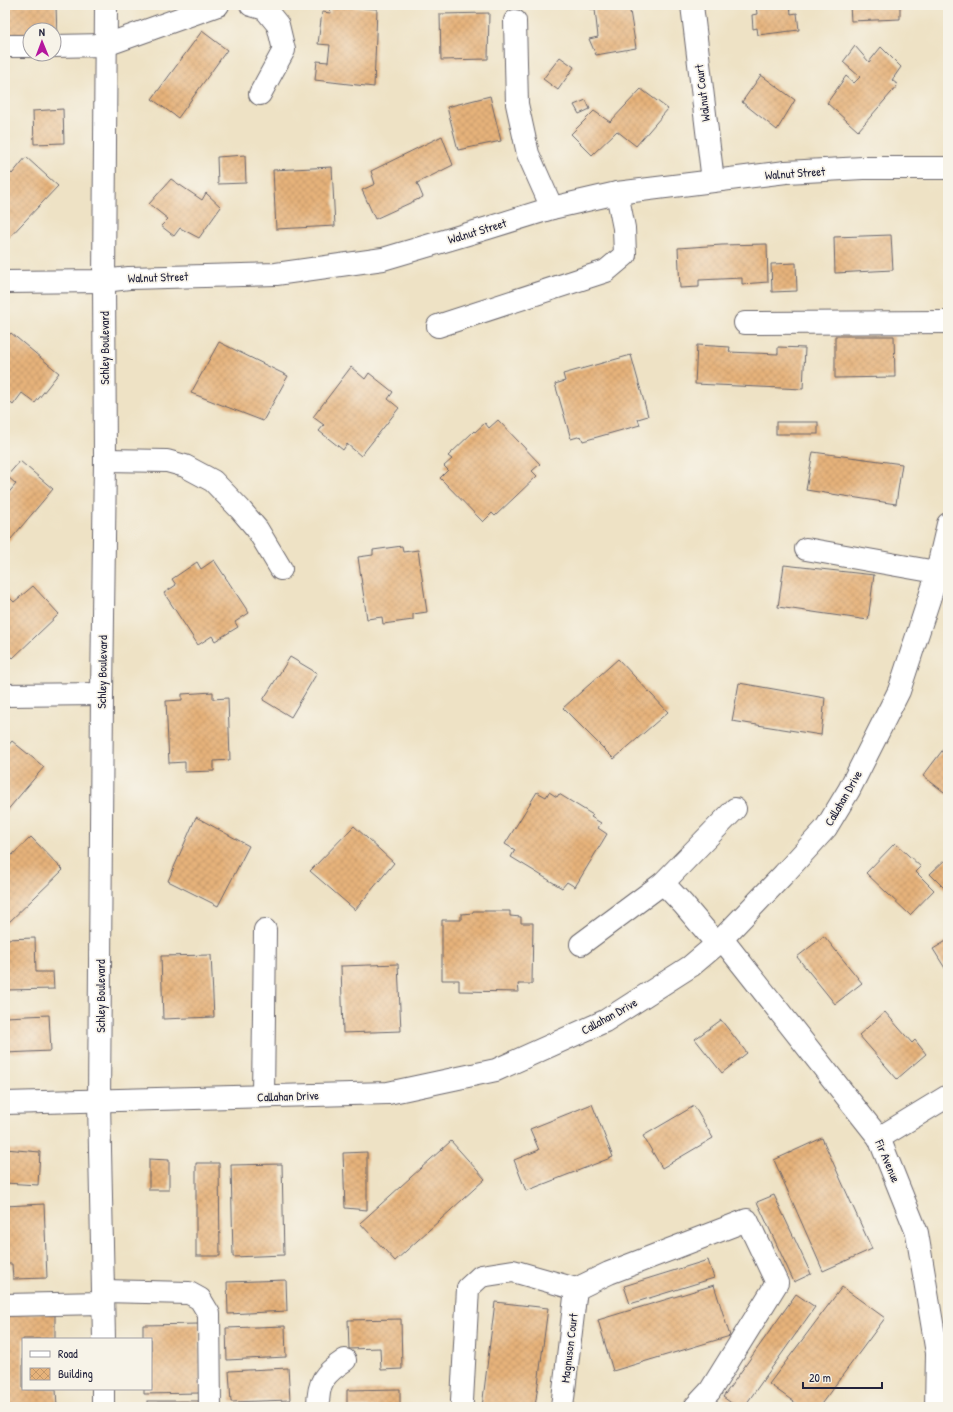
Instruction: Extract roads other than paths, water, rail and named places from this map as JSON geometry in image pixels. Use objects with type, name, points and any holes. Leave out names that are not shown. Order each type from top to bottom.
[{"type":"street","name":"Schley Boulevard","points":[[104,1338],[99,1102],[105,460],[104,281],[106,5]]},
{"type":"street","points":[[62,46],[106,45],[218,5]]},
{"type":"street","points":[[251,5],[264,9],[278,25],[284,50],[260,94]]},
{"type":"street","name":"Walnut Court","points":[[692,5],[713,181]]},
{"type":"street","points":[[515,21],[517,104],[528,154],[552,208]]},
{"type":"street","points":[[5,46],[22,46]]},
{"type":"street","name":"Walnut Street","points":[[5,282],[104,281],[129,278],[276,274],[383,259],[552,208],[617,193],[786,172],[863,168],[948,168]]},
{"type":"street","points":[[438,326],[606,271],[625,255],[624,228],[617,193]]},
{"type":"street","points":[[745,323],[948,322]]},
{"type":"street","points":[[105,460],[166,461],[185,466],[213,481],[257,529],[282,569]]},
{"type":"street","name":"Callahan Drive","points":[[5,1104],[388,1093],[496,1070],[605,1021],[692,966],[719,942],[826,828],[849,790],[899,691],[936,572],[948,524]]},
{"type":"street","points":[[806,549],[936,572]]},
{"type":"street","points":[[5,695],[102,694]]},
{"type":"street","points":[[581,944],[663,883],[735,809]]},
{"type":"street","name":"Fir Avenue","points":[[663,883],[719,942],[879,1138],[917,1233],[942,1338],[938,1353],[942,1380],[936,1407]]},
{"type":"street","points":[[263,1096],[265,930]]},
{"type":"street","points":[[879,1138],[948,1096]]},
{"type":"street","points":[[462,1401],[468,1288],[481,1276],[513,1271],[576,1289],[609,1273],[747,1220],[777,1283],[710,1391],[696,1407]]},
{"type":"street","name":"Magnuson Court","points":[[562,1407],[576,1289]]},
{"type":"street","points":[[5,1305],[103,1297],[188,1293],[200,1299],[209,1314],[210,1407]]},
{"type":"street","points":[[318,1407],[320,1384],[328,1372],[345,1360]]},
{"type":"street","points":[[103,1407],[104,1390]]}]
